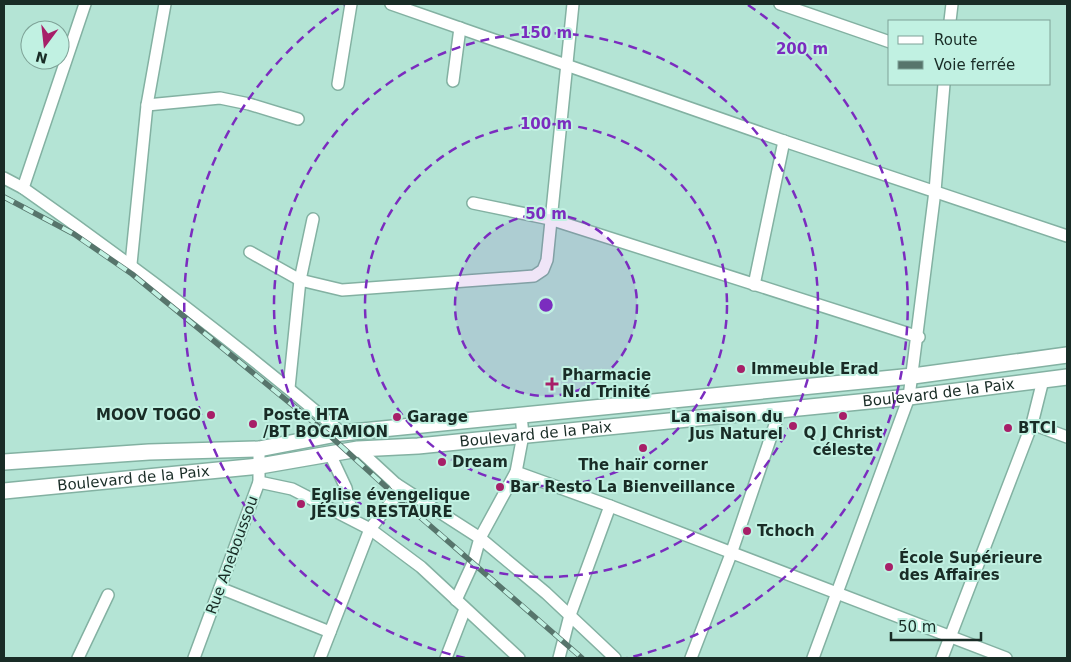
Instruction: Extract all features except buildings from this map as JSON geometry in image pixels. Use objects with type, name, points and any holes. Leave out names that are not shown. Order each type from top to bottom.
[{"type":"main road","name":"Boulevard de la Paix","points":[[4,462],[85,456],[259,449],[342,433],[913,376],[1067,356]]},
{"type":"main road","name":"Boulevard de la Paix","points":[[4,491],[260,466],[352,450],[909,397],[1067,377]]},
{"type":"main road","points":[[85,456],[87,483]]},
{"type":"street","points":[[23,188],[85,4]]},
{"type":"street","points":[[131,264],[147,105],[165,4]]},
{"type":"street","points":[[338,84],[351,4]]},
{"type":"street","points":[[391,4],[784,141],[1067,236]]},
{"type":"street","points":[[250,252],[300,280],[326,287],[359,290],[534,276],[539,274],[546,265],[573,4]]},
{"type":"street","points":[[780,4],[888,41]]},
{"type":"street","points":[[950,20],[952,4]]},
{"type":"street","points":[[453,81],[460,28]]},
{"type":"street","points":[[813,658],[909,397],[919,337],[935,191],[944,85]]},
{"type":"street","points":[[147,105],[220,98],[298,118]]},
{"type":"street","points":[[754,285],[784,141]]},
{"type":"street","points":[[4,178],[23,188],[131,264],[342,433]]},
{"type":"street","points":[[473,203],[550,219],[919,337]]},
{"type":"street","points":[[288,388],[300,280],[313,219]]},
{"type":"street","points":[[942,658],[1032,424],[1043,380]]},
{"type":"street","points":[[691,658],[731,554],[780,410]]},
{"type":"street","points":[[456,600],[473,563],[480,538],[516,472],[523,435],[521,414]]},
{"type":"street","points":[[1032,424],[1067,437]]},
{"type":"street","name":"Rue Aneboussou","points":[[194,658],[259,482],[259,449]]},
{"type":"street","points":[[352,450],[396,484],[480,538],[570,615],[615,658]]},
{"type":"street","points":[[330,454],[346,488],[353,519]]},
{"type":"street","points":[[516,472],[610,506],[1006,658]]},
{"type":"street","points":[[259,482],[292,489],[370,529],[412,559],[519,658]]},
{"type":"street","points":[[320,658],[370,529],[396,496],[396,484]]},
{"type":"street","points":[[559,658],[570,615],[610,506]]},
{"type":"street","points":[[220,588],[330,632]]},
{"type":"street","points":[[78,658],[108,595]]},
{"type":"street","points":[[446,658],[465,609]]},
{"type":"railway","points":[[4,197],[74,234],[132,274],[329,435],[582,658]]},
{"type":"place","name":"Immeuble Erad","points":[[741,369]]},
{"type":"place","name":"Pharmacie N.d Trinité","points":[[552,384]]},
{"type":"place","name":"MOOV TOGO","points":[[211,415]]},
{"type":"place","name":"Q J Christ céleste","points":[[843,416]]},
{"type":"place","name":"Garage","points":[[397,417]]},
{"type":"place","name":"Poste HTA /BT BOCAMION","points":[[253,424]]},
{"type":"place","name":"La maison du Jus Naturel","points":[[793,426]]},
{"type":"place","name":"BTCI","points":[[1008,428]]},
{"type":"place","name":"The haïr corner","points":[[643,448]]},
{"type":"place","name":"Dream","points":[[442,462]]},
{"type":"place","name":"Bar Resto La Bienveillance","points":[[500,487]]},
{"type":"place","name":"Eglise évengelique JÉSUS RESTAURE","points":[[301,504]]},
{"type":"place","name":"Tchoch","points":[[747,531]]},
{"type":"place","name":"École Supérieure des Affaires","points":[[889,567]]}]
